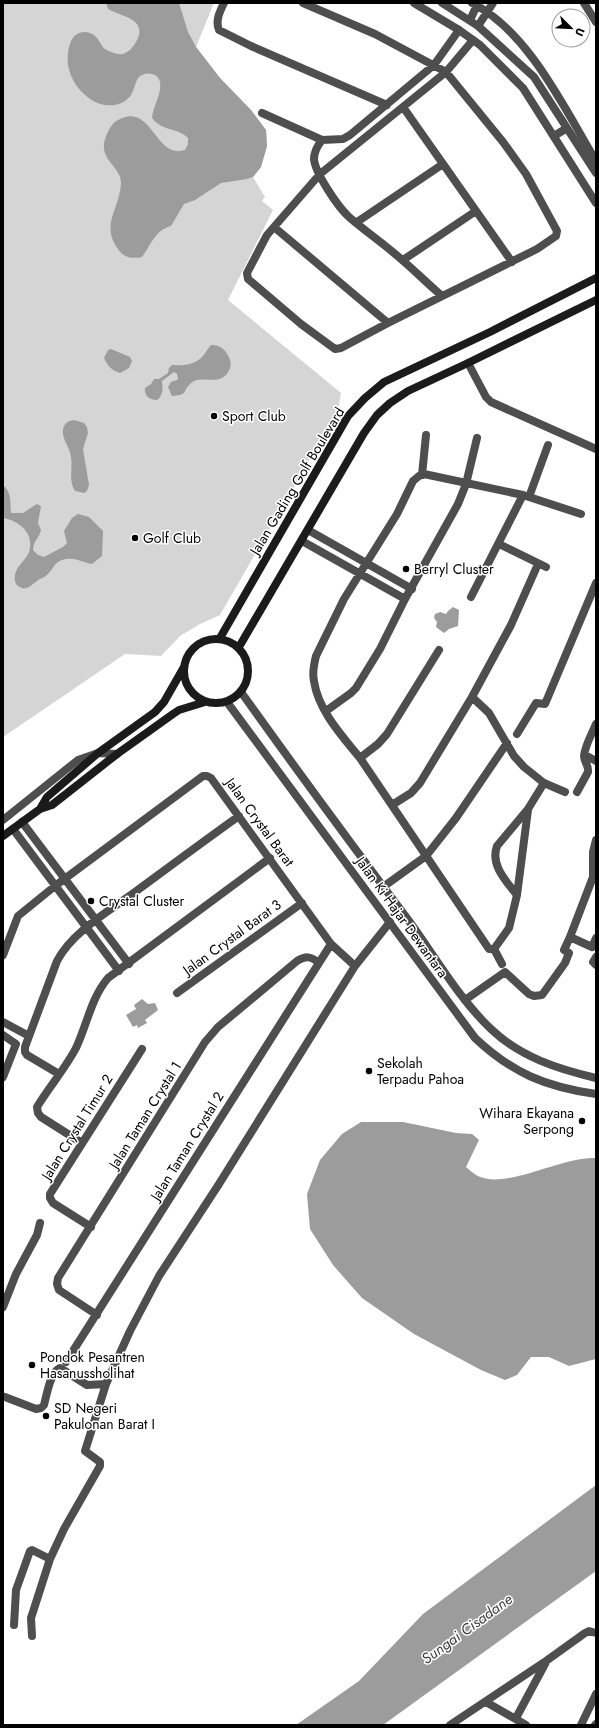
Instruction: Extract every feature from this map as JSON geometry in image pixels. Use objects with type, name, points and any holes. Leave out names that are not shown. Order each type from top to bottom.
[{"type":"main road","name":"Jalan Gading Golf Boulevard","points":[[220,638],[348,416],[365,398],[384,382],[490,332],[596,278]]},
{"type":"main road","points":[[239,647],[364,433],[377,415],[390,403],[408,391],[596,300]]},
{"type":"main road","points":[[220,638],[239,647],[245,655],[248,664],[247,679],[240,692],[227,702],[216,704],[205,702],[195,696],[188,688],[184,678],[184,667],[186,657],[192,648],[200,642],[220,638]]},
{"type":"main road","points":[[40,809],[47,797],[98,753],[155,712],[164,702],[184,667]]},
{"type":"main road","points":[[3,836],[40,809],[52,805],[117,754],[179,710],[205,702]]},
{"type":"street","points":[[224,3],[218,18],[217,27],[219,30],[251,46],[387,105]]},
{"type":"street","points":[[303,3],[375,34],[446,72],[504,142],[526,174],[557,234],[554,238],[512,262],[388,323],[341,348],[335,349],[276,303],[248,279],[247,276],[267,235],[320,174],[446,72],[473,40]]},
{"type":"street","points":[[414,3],[460,30],[473,40],[503,67],[523,88],[596,203]]},
{"type":"street","points":[[442,3],[478,26],[534,77],[596,174]]},
{"type":"street","points":[[478,26],[488,13],[493,3]]},
{"type":"street","points":[[584,3],[596,22]]},
{"type":"street","points":[[470,20],[476,4],[519,41],[547,77],[596,161]]},
{"type":"street","points":[[262,113],[322,140],[347,138],[434,65],[460,30]]},
{"type":"street","points":[[403,107],[512,262]]},
{"type":"street","points":[[554,136],[567,128]]},
{"type":"street","points":[[322,140],[316,150],[314,157],[315,162],[329,192],[340,208],[349,217],[403,260],[442,296]]},
{"type":"street","points":[[357,222],[443,164]]},
{"type":"street","points":[[403,260],[476,211]]},
{"type":"street","points":[[274,227],[388,323]]},
{"type":"street","points":[[468,363],[483,392],[491,402],[596,449]]},
{"type":"street","points":[[422,475],[426,435]]},
{"type":"street","points":[[326,711],[351,693],[360,682],[380,649],[405,599],[412,589],[458,504],[466,484],[476,438]]},
{"type":"street","points":[[471,597],[526,496],[548,445]]},
{"type":"street","points":[[494,949],[490,950],[488,948],[360,758],[340,734],[326,711],[316,692],[313,680],[316,656],[344,599],[397,514],[413,481],[422,475],[526,496],[581,514]]},
{"type":"street","points":[[308,530],[412,589]]},
{"type":"street","points":[[302,541],[405,599]]},
{"type":"street","points":[[392,805],[411,793],[420,783],[472,697],[542,566],[499,544]]},
{"type":"street","points":[[517,734],[536,703],[545,704],[596,582]]},
{"type":"street","points":[[360,758],[378,744],[387,734],[439,650]]},
{"type":"street","name":"Jalan Ki Hajar Dewantara","points":[[240,692],[465,1000],[490,1029],[539,1062],[596,1078]]},
{"type":"street","points":[[472,697],[489,713],[514,756],[524,767],[544,782],[565,792]]},
{"type":"street","name":"Jalan Ki Hajar Dewantara","points":[[227,702],[475,1038],[494,1056],[512,1068],[536,1079],[574,1090],[596,1094]]},
{"type":"street","points":[[577,792],[588,768],[584,759],[596,724]]},
{"type":"street","points":[[383,887],[426,856],[456,818],[507,743]]},
{"type":"street","points":[[3,820],[78,760],[98,753],[117,754]]},
{"type":"street","points":[[585,754],[596,761]]},
{"type":"street","name":"Jalan Crystal Barat","points":[[65,878],[203,776],[207,776],[211,778],[331,944],[355,966]]},
{"type":"street","points":[[517,895],[498,867],[495,859],[495,852],[497,846],[513,829],[528,809],[544,782]]},
{"type":"street","points":[[494,949],[509,928],[517,895],[528,809]]},
{"type":"street","points":[[59,1074],[27,1055],[25,1052],[25,1047],[57,961],[63,950],[71,941],[96,921],[239,816]]},
{"type":"street","points":[[22,822],[129,964]]},
{"type":"street","points":[[13,829],[119,971]]},
{"type":"street","points":[[465,1000],[505,972],[530,994],[534,996],[542,995],[565,963],[569,953],[564,950],[593,877],[593,852],[596,840]]},
{"type":"street","points":[[82,1143],[41,1117],[38,1113],[37,1107],[75,1049],[99,990],[108,978],[129,964],[270,858]]},
{"type":"street","points":[[3,955],[18,916],[65,878]]},
{"type":"street","name":"Jalan Crystal Barat 3","points":[[177,993],[302,903]]},
{"type":"street","points":[[32,1636],[31,1618],[50,1559],[64,1529],[100,1466],[100,1462],[85,1450],[106,1384],[130,1331],[159,1276],[219,1184],[355,966],[390,922]]},
{"type":"street","points":[[570,937],[594,949],[596,938]]},
{"type":"street","name":"Jalan Taman Crystal 2","points":[[66,1362],[318,962],[331,944]]},
{"type":"street","points":[[494,949],[502,964]]},
{"type":"street","name":"Jalan Taman Crystal 1","points":[[97,1315],[59,1290],[57,1284],[58,1278],[205,1042],[218,1027],[304,956],[310,957],[318,962]]},
{"type":"street","points":[[596,956],[593,962],[596,965]]},
{"type":"street","points":[[3,1022],[29,1036]]},
{"type":"street","points":[[3,1035],[16,1044],[3,1077]]},
{"type":"street","name":"Jalan Crystal Timur 2","points":[[91,1227],[53,1203],[50,1198],[50,1194],[142,1049]]},
{"type":"street","points":[[3,1307],[16,1274],[33,1243],[40,1223]]},
{"type":"street","points":[[4,1396],[36,1409],[41,1408],[44,1405],[53,1376],[56,1370],[60,1368],[87,1385],[106,1384]]},
{"type":"street","points":[[14,1625],[16,1590],[30,1551],[32,1550],[50,1559]]},
{"type":"street","points":[[450,1725],[587,1632],[589,1631],[596,1634]]},
{"type":"street","points":[[516,1718],[546,1661]]},
{"type":"street","points":[[581,1725],[596,1694]]},
{"type":"street","points":[[486,1702],[526,1725]]},
{"type":"shaded area","points":[[3,3],[214,3],[196,47],[220,78],[251,110],[266,130],[267,146],[261,167],[253,177],[265,197],[262,201],[273,210],[228,300],[341,393],[338,410],[220,615],[200,624],[180,636],[161,656],[125,654],[3,737]]},
{"type":"water","points":[[106,3],[179,3],[188,32],[196,47],[220,78],[251,110],[266,130],[267,146],[261,167],[253,177],[221,183],[195,200],[184,204],[171,226],[157,234],[142,257],[138,258],[128,257],[120,252],[113,240],[111,232],[112,216],[118,201],[121,183],[117,171],[106,156],[104,150],[104,143],[107,134],[114,122],[129,116],[139,118],[167,147],[175,151],[185,150],[188,144],[188,138],[179,132],[165,128],[152,118],[159,96],[160,86],[159,79],[154,74],[144,74],[138,78],[131,95],[123,102],[112,105],[95,102],[82,92],[76,84],[69,70],[68,50],[71,41],[76,35],[82,32],[93,34],[105,49],[114,53],[123,54],[127,52],[136,42],[139,34],[137,24],[132,20],[108,9]]},
{"type":"water","points":[[211,345],[222,348],[230,359],[231,364],[227,374],[219,379],[194,381],[188,386],[184,393],[172,396],[168,387],[171,382],[177,380],[178,378],[177,374],[174,372],[162,381],[162,392],[157,400],[148,397],[145,393],[145,388],[151,384],[154,379],[159,379],[168,373],[169,368],[172,365],[185,365],[200,359]]},
{"type":"water","points":[[111,349],[130,357],[132,361],[129,368],[120,373],[110,367],[104,358],[108,350]]},
{"type":"water","points":[[74,420],[84,423],[87,427],[88,433],[83,449],[89,485],[87,491],[84,493],[75,491],[73,487],[71,479],[70,453],[63,434],[65,424]]},
{"type":"water","points":[[3,485],[9,494],[11,513],[23,513],[37,504],[41,506],[38,523],[41,530],[34,544],[33,550],[38,555],[44,557],[63,547],[67,543],[64,531],[72,518],[78,514],[89,517],[103,531],[102,556],[92,564],[73,559],[62,560],[56,564],[46,576],[29,587],[21,588],[18,586],[15,580],[16,572],[29,552],[30,539],[28,534],[20,525],[3,518]]},
{"type":"water","points":[[453,607],[459,610],[458,626],[449,629],[444,633],[436,627],[437,622],[434,618],[435,614],[440,612],[446,614]]},
{"type":"water","points":[[142,999],[148,1004],[155,1003],[158,1010],[145,1020],[147,1023],[138,1028],[137,1025],[133,1027],[126,1015],[136,1009],[134,1005]]},
{"type":"water","points":[[361,1122],[403,1122],[456,1133],[472,1134],[479,1140],[466,1167],[478,1176],[490,1179],[503,1179],[519,1176],[567,1162],[596,1158],[596,1359],[569,1366],[549,1357],[531,1357],[517,1375],[505,1380],[481,1370],[414,1334],[362,1298],[333,1265],[310,1229],[307,1194],[320,1160],[342,1134]]},
{"type":"water","name":"Sungai Cisadane","points":[[596,1485],[596,1571],[383,1725],[296,1725],[359,1681],[423,1614]]},
{"type":"place","name":"Sport Club","points":[[214,416]]},
{"type":"place","name":"Golf Club","points":[[135,538]]},
{"type":"place","name":"Berryl Cluster","points":[[406,569]]},
{"type":"place","name":"Crystal Cluster","points":[[91,901]]},
{"type":"place","name":"Sekolah Terpadu Pahoa","points":[[369,1071]]},
{"type":"place","name":"Wihara Ekayana Serpong","points":[[582,1121]]},
{"type":"place","name":"Pondok Pesantren Hasanussholihat","points":[[32,1365]]},
{"type":"place","name":"SD Negeri Pakulonan Barat I","points":[[46,1416]]}]
